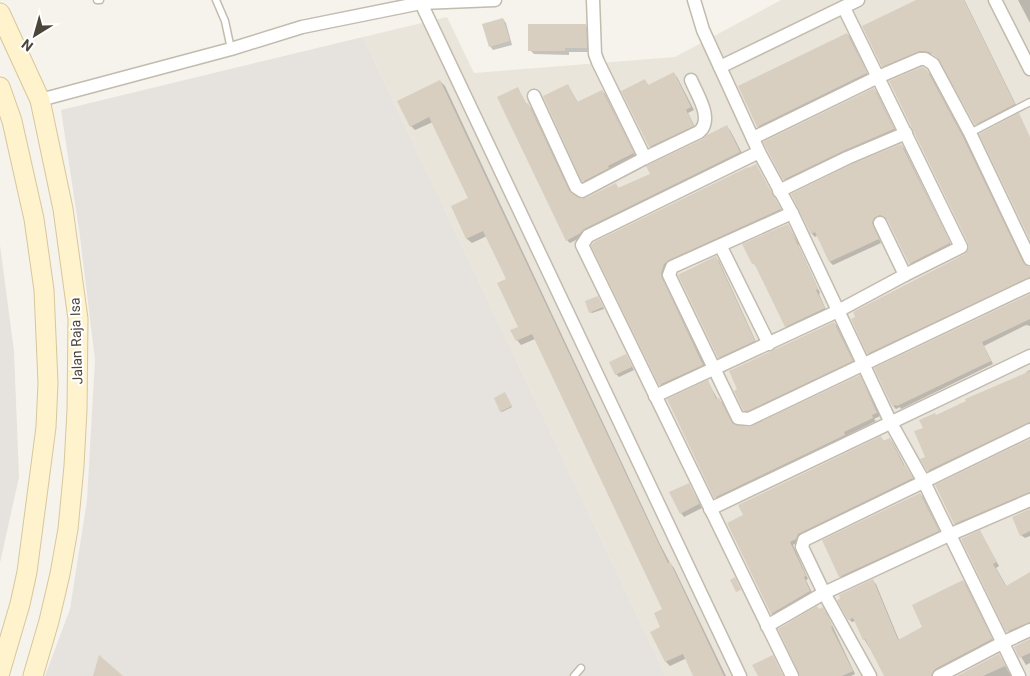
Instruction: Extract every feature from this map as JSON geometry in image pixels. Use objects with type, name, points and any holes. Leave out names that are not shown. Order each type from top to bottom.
[{"type":"main road","name":"Jalan Raja Isa","points":[[0,13],[40,100],[63,208],[78,319],[77,410],[68,529],[49,621],[33,676]]},
{"type":"main road","name":"Jalan Raja Isa","points":[[0,87],[12,121],[34,218],[44,290],[48,383],[46,426],[26,572],[20,604],[0,672]]},
{"type":"street","points":[[40,100],[231,49],[302,27],[422,3],[495,0]]},
{"type":"street","points":[[593,0],[598,62],[645,158]]},
{"type":"street","points":[[694,0],[704,30],[759,152],[792,213],[862,364],[891,423],[924,482],[1019,676]]},
{"type":"street","points":[[720,67],[842,4],[858,0]]},
{"type":"street","points":[[994,0],[1030,69]]},
{"type":"street","points":[[422,3],[740,676]]},
{"type":"street","points":[[655,396],[838,311],[961,247],[842,4]]},
{"type":"street","points":[[753,138],[878,77],[920,59],[928,60],[933,64],[970,133],[1030,259]]},
{"type":"street","points":[[534,96],[576,188],[586,191],[645,158],[699,132],[703,128],[705,112],[691,80]]},
{"type":"street","points":[[779,191],[847,158],[906,133]]},
{"type":"street","points":[[759,152],[588,236],[582,245],[792,676]]},
{"type":"street","points":[[792,213],[721,247],[672,267],[668,275],[738,418],[744,420],[1030,285]]},
{"type":"street","points":[[880,223],[905,275]]},
{"type":"street","points":[[721,247],[769,344]]},
{"type":"street","points":[[710,508],[1030,356]]},
{"type":"street","points":[[870,676],[824,593],[802,547],[804,540],[1030,430]]},
{"type":"street","points":[[767,626],[824,593],[1030,500]]},
{"type":"street","points":[[939,676],[1030,630]]},
{"type":"lane","points":[[216,0],[225,21],[231,49]]},
{"type":"lane","points":[[970,133],[1030,102]]},
{"type":"lane","points":[[574,676],[581,668]]},
{"type":"shaded area","points":[[781,0],[1030,0],[1030,676],[666,676],[363,37],[447,17],[474,73],[675,57]]},
{"type":"shaded area","points":[[363,37],[666,676],[45,676],[70,609],[87,500],[95,360],[80,237],[61,110]]},
{"type":"shaded area","points":[[0,245],[14,351],[19,477],[0,563]]},
{"type":"building","points":[[916,0],[964,0],[1015,104],[975,125],[937,57],[929,52],[920,51],[882,67],[862,26]]},
{"type":"building","points":[[503,18],[510,41],[489,47],[482,24]]},
{"type":"building","points":[[528,24],[586,24],[587,48],[565,48],[565,51],[528,51]]},
{"type":"building","points":[[847,33],[867,73],[757,127],[738,86]]},
{"type":"building","points":[[922,67],[927,70],[963,137],[1023,262],[1030,267],[1030,277],[867,354],[851,319],[855,317],[853,312],[965,254],[969,248],[889,81]]},
{"type":"building","points":[[674,72],[691,107],[686,110],[694,126],[649,147],[621,91],[645,79],[648,85]]},
{"type":"building","points":[[440,80],[656,538],[668,563],[670,562],[724,676],[693,676],[683,654],[665,662],[650,632],[660,627],[654,613],[662,609],[532,334],[516,341],[510,330],[518,327],[497,283],[506,279],[483,231],[466,239],[451,206],[468,198],[429,117],[410,127],[397,101]]},
{"type":"building","points":[[568,84],[577,102],[602,90],[634,153],[582,182],[543,96]]},
{"type":"building","points":[[518,87],[526,104],[528,103],[569,190],[581,199],[616,183],[618,188],[650,174],[646,166],[703,139],[727,125],[740,152],[584,229],[566,241],[497,97]]},
{"type":"building","points":[[874,88],[894,129],[783,180],[763,142]]},
{"type":"building","points":[[1019,113],[1030,137],[1030,240],[979,134]]},
{"type":"building","points":[[901,144],[950,243],[909,264],[887,219],[880,215],[874,218],[872,223],[879,239],[829,262],[815,232],[811,234],[791,194],[850,165]]},
{"type":"building","points":[[756,164],[781,209],[664,264],[661,273],[662,278],[703,365],[659,385],[591,246],[594,242]]},
{"type":"building","points":[[788,224],[825,308],[785,327],[754,263],[752,264],[742,244]]},
{"type":"building","points":[[716,256],[755,341],[718,358],[678,275]]},
{"type":"building","points":[[1030,294],[1030,319],[982,342],[991,361],[897,406],[892,406],[874,368]]},
{"type":"building","points":[[598,296],[603,307],[589,313],[585,301]]},
{"type":"building","points":[[834,322],[853,361],[748,411],[743,410],[734,391],[737,389],[729,371]]},
{"type":"building","points":[[626,354],[632,367],[615,375],[609,362]]},
{"type":"building","points":[[1030,371],[1030,422],[927,471],[920,459],[925,457],[914,431],[923,428],[919,420],[935,413],[936,415],[966,401],[965,399]]},
{"type":"building","points":[[860,375],[877,413],[872,415],[873,418],[844,432],[845,435],[714,498],[667,399],[708,380],[716,399],[719,398],[733,424],[749,427]]},
{"type":"building","points":[[505,392],[512,406],[500,412],[494,398]]},
{"type":"building","points":[[881,436],[883,441],[890,438],[904,466],[913,478],[798,534],[796,539],[790,542],[806,576],[804,577],[810,591],[771,614],[727,523],[743,515],[738,505]]},
{"type":"building","points":[[1030,439],[1030,492],[954,524],[935,485]]},
{"type":"building","points":[[689,483],[699,504],[680,514],[669,492]]},
{"type":"building","points":[[920,493],[939,531],[839,577],[822,540]]},
{"type":"building","points":[[1030,509],[1030,531],[1020,536],[1012,517]]},
{"type":"building","points":[[980,530],[997,562],[993,564],[1006,586],[1030,572],[1030,622],[1006,632],[961,539]]},
{"type":"building","points":[[735,577],[741,590],[736,592],[730,580]]},
{"type":"building","points":[[873,579],[898,640],[922,627],[912,605],[963,580],[992,639],[935,669],[931,676],[884,676],[865,639],[863,640],[853,618],[848,620],[837,600],[840,599],[839,595]]},
{"type":"building","points":[[817,606],[819,609],[823,607],[853,671],[842,676],[800,676],[778,629]]},
{"type":"building","points":[[1030,639],[1030,653],[1019,658],[1014,647]]},
{"type":"building","points":[[999,654],[1005,666],[983,676],[957,676]]},
{"type":"building","points":[[99,655],[123,676],[93,676]]},
{"type":"building","points":[[773,655],[783,676],[758,676],[752,665]]}]
